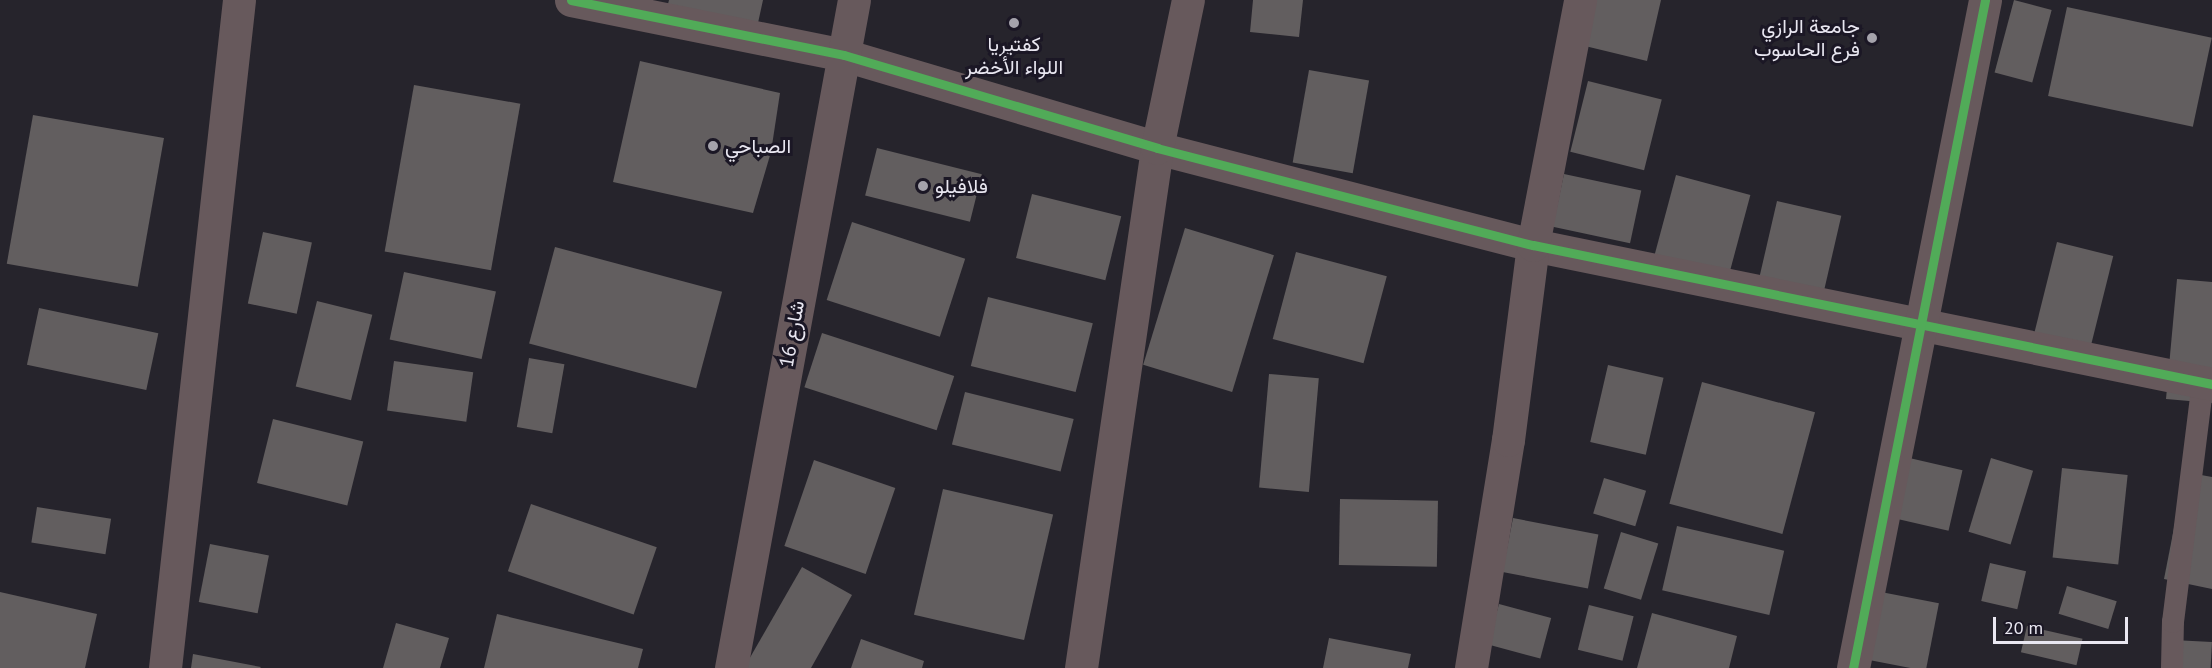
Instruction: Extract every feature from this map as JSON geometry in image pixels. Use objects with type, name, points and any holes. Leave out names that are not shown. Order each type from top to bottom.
[{"type":"street","points":[[165,668],[239,0]]},
{"type":"street","points":[[571,0],[843,55],[1157,148],[1533,245],[1920,327],[2208,383]]},
{"type":"street","name":"شارع 16","points":[[731,668],[854,0]]},
{"type":"street","points":[[1081,668],[1157,148],[1188,0]]},
{"type":"street","points":[[1471,668],[1508,440],[1533,245],[1580,0]]},
{"type":"street","points":[[1852,668],[1985,0]]},
{"type":"lane","points":[[2172,668],[2173,622],[2208,383]]},
{"type":"building","points":[[669,0],[763,0],[758,23],[668,4]]},
{"type":"building","points":[[1253,0],[1303,0],[1299,37],[1250,32]]},
{"type":"building","points":[[1596,0],[1661,0],[1647,61],[1585,46]]},
{"type":"building","points":[[2014,0],[2052,10],[2032,83],[1995,72]]},
{"type":"building","points":[[2067,7],[2212,38],[2193,127],[2048,96]]},
{"type":"building","points":[[640,61],[780,93],[771,152],[753,213],[613,182]]},
{"type":"building","points":[[1309,70],[1369,81],[1353,173],[1293,163]]},
{"type":"building","points":[[1588,81],[1662,99],[1644,170],[1570,152]]},
{"type":"building","points":[[414,85],[520,104],[491,270],[385,251]]},
{"type":"building","points":[[33,115],[164,138],[138,287],[7,264]]},
{"type":"building","points":[[877,148],[982,174],[970,222],[865,196]]},
{"type":"building","points":[[1564,174],[1641,190],[1630,243],[1553,227]]},
{"type":"building","points":[[1676,175],[1750,195],[1724,294],[1649,274]]},
{"type":"building","points":[[1032,194],[1121,216],[1105,280],[1016,258]]},
{"type":"building","points":[[1777,201],[1841,216],[1819,311],[1755,296]]},
{"type":"building","points":[[852,222],[965,259],[940,337],[827,300]]},
{"type":"building","points":[[1185,228],[1274,255],[1232,392],[1143,365]]},
{"type":"building","points":[[263,232],[312,242],[297,314],[248,303]]},
{"type":"building","points":[[2057,242],[2113,256],[2089,352],[2033,338]]},
{"type":"building","points":[[555,247],[722,292],[696,388],[529,344]]},
{"type":"building","points":[[1296,252],[1387,276],[1364,363],[1273,339]]},
{"type":"building","points":[[404,272],[496,292],[482,359],[390,339]]},
{"type":"building","points":[[2177,279],[2212,282],[2212,403],[2166,399]]},
{"type":"building","points":[[988,297],[1093,323],[1076,392],[971,366]]},
{"type":"building","points":[[317,301],[372,315],[351,400],[296,386]]},
{"type":"building","points":[[39,308],[158,333],[146,390],[27,365]]},
{"type":"building","points":[[822,333],[954,376],[937,430],[804,387]]},
{"type":"building","points":[[529,358],[564,364],[552,433],[517,427]]},
{"type":"building","points":[[394,361],[473,372],[466,422],[387,411]]},
{"type":"building","points":[[1608,365],[1664,378],[1646,455],[1590,442]]},
{"type":"building","points":[[1269,374],[1319,378],[1309,492],[1259,488]]},
{"type":"building","points":[[1702,382],[1815,412],[1782,534],[1669,504]]},
{"type":"building","points":[[965,392],[1074,419],[1061,471],[952,444]]},
{"type":"building","points":[[273,419],[363,441],[347,506],[257,483]]},
{"type":"building","points":[[1905,457],[1962,470],[1949,531],[1891,517]]},
{"type":"building","points":[[1991,458],[2033,471],[2011,544],[1968,532]]},
{"type":"building","points":[[814,460],[895,488],[866,574],[784,546]]},
{"type":"building","points":[[2062,468],[2128,475],[2118,564],[2053,558]]},
{"type":"building","points":[[2185,472],[2212,477],[2212,589],[2164,579]]},
{"type":"building","points":[[1604,478],[1646,491],[1635,526],[1593,513]]},
{"type":"building","points":[[943,489],[1053,514],[1024,640],[914,615]]},
{"type":"building","points":[[1340,499],[1438,501],[1437,567],[1339,565]]},
{"type":"building","points":[[531,504],[657,547],[634,614],[508,571]]},
{"type":"building","points":[[37,507],[111,519],[105,554],[31,543]]},
{"type":"building","points":[[1513,518],[1598,535],[1588,589],[1503,572]]},
{"type":"building","points":[[1677,526],[1784,551],[1769,615],[1662,590]]},
{"type":"building","points":[[1621,532],[1658,543],[1641,600],[1604,588]]},
{"type":"building","points":[[210,544],[269,555],[258,613],[199,602]]},
{"type":"building","points":[[1990,563],[2026,571],[2017,609],[1981,601]]},
{"type":"building","points":[[802,567],[852,595],[811,668],[744,668]]},
{"type":"building","points":[[2067,586],[2117,601],[2108,629],[2059,614]]},
{"type":"building","points":[[0,592],[97,614],[85,668],[0,668]]},
{"type":"building","points":[[1881,592],[1939,603],[1926,668],[1910,668],[1868,660]]},
{"type":"building","points":[[1499,604],[1551,618],[1540,659],[1488,645]]},
{"type":"building","points":[[1589,605],[1634,616],[1623,661],[1578,650]]},
{"type":"building","points":[[1652,613],[1737,636],[1729,668],[1637,668]]},
{"type":"building","points":[[497,614],[643,649],[638,668],[484,668]]},
{"type":"building","points":[[396,623],[449,638],[440,668],[383,668]]},
{"type":"building","points":[[2027,626],[2083,639],[2076,665],[2021,652]]},
{"type":"building","points":[[1329,638],[1411,654],[1408,668],[1323,668]]},
{"type":"building","points":[[861,639],[924,661],[922,668],[851,668]]},
{"type":"building","points":[[2173,640],[2212,642],[2211,668],[2172,668]]},
{"type":"building","points":[[193,654],[261,667],[191,668]]},
{"type":"cycle path","points":[[571,0],[844,55],[1157,148],[1533,245],[2212,384]]},
{"type":"cycle path","points":[[1853,668],[1985,0]]},
{"type":"place","name":"كفتيريا اللواء الأخضر","points":[[1014,23]]},
{"type":"place","name":"جامعة الرازي فرع الحاسوب","points":[[1872,38]]},
{"type":"place","name":"الصباحي","points":[[713,146]]},
{"type":"place","name":"فلافيلو","points":[[923,186]]}]
